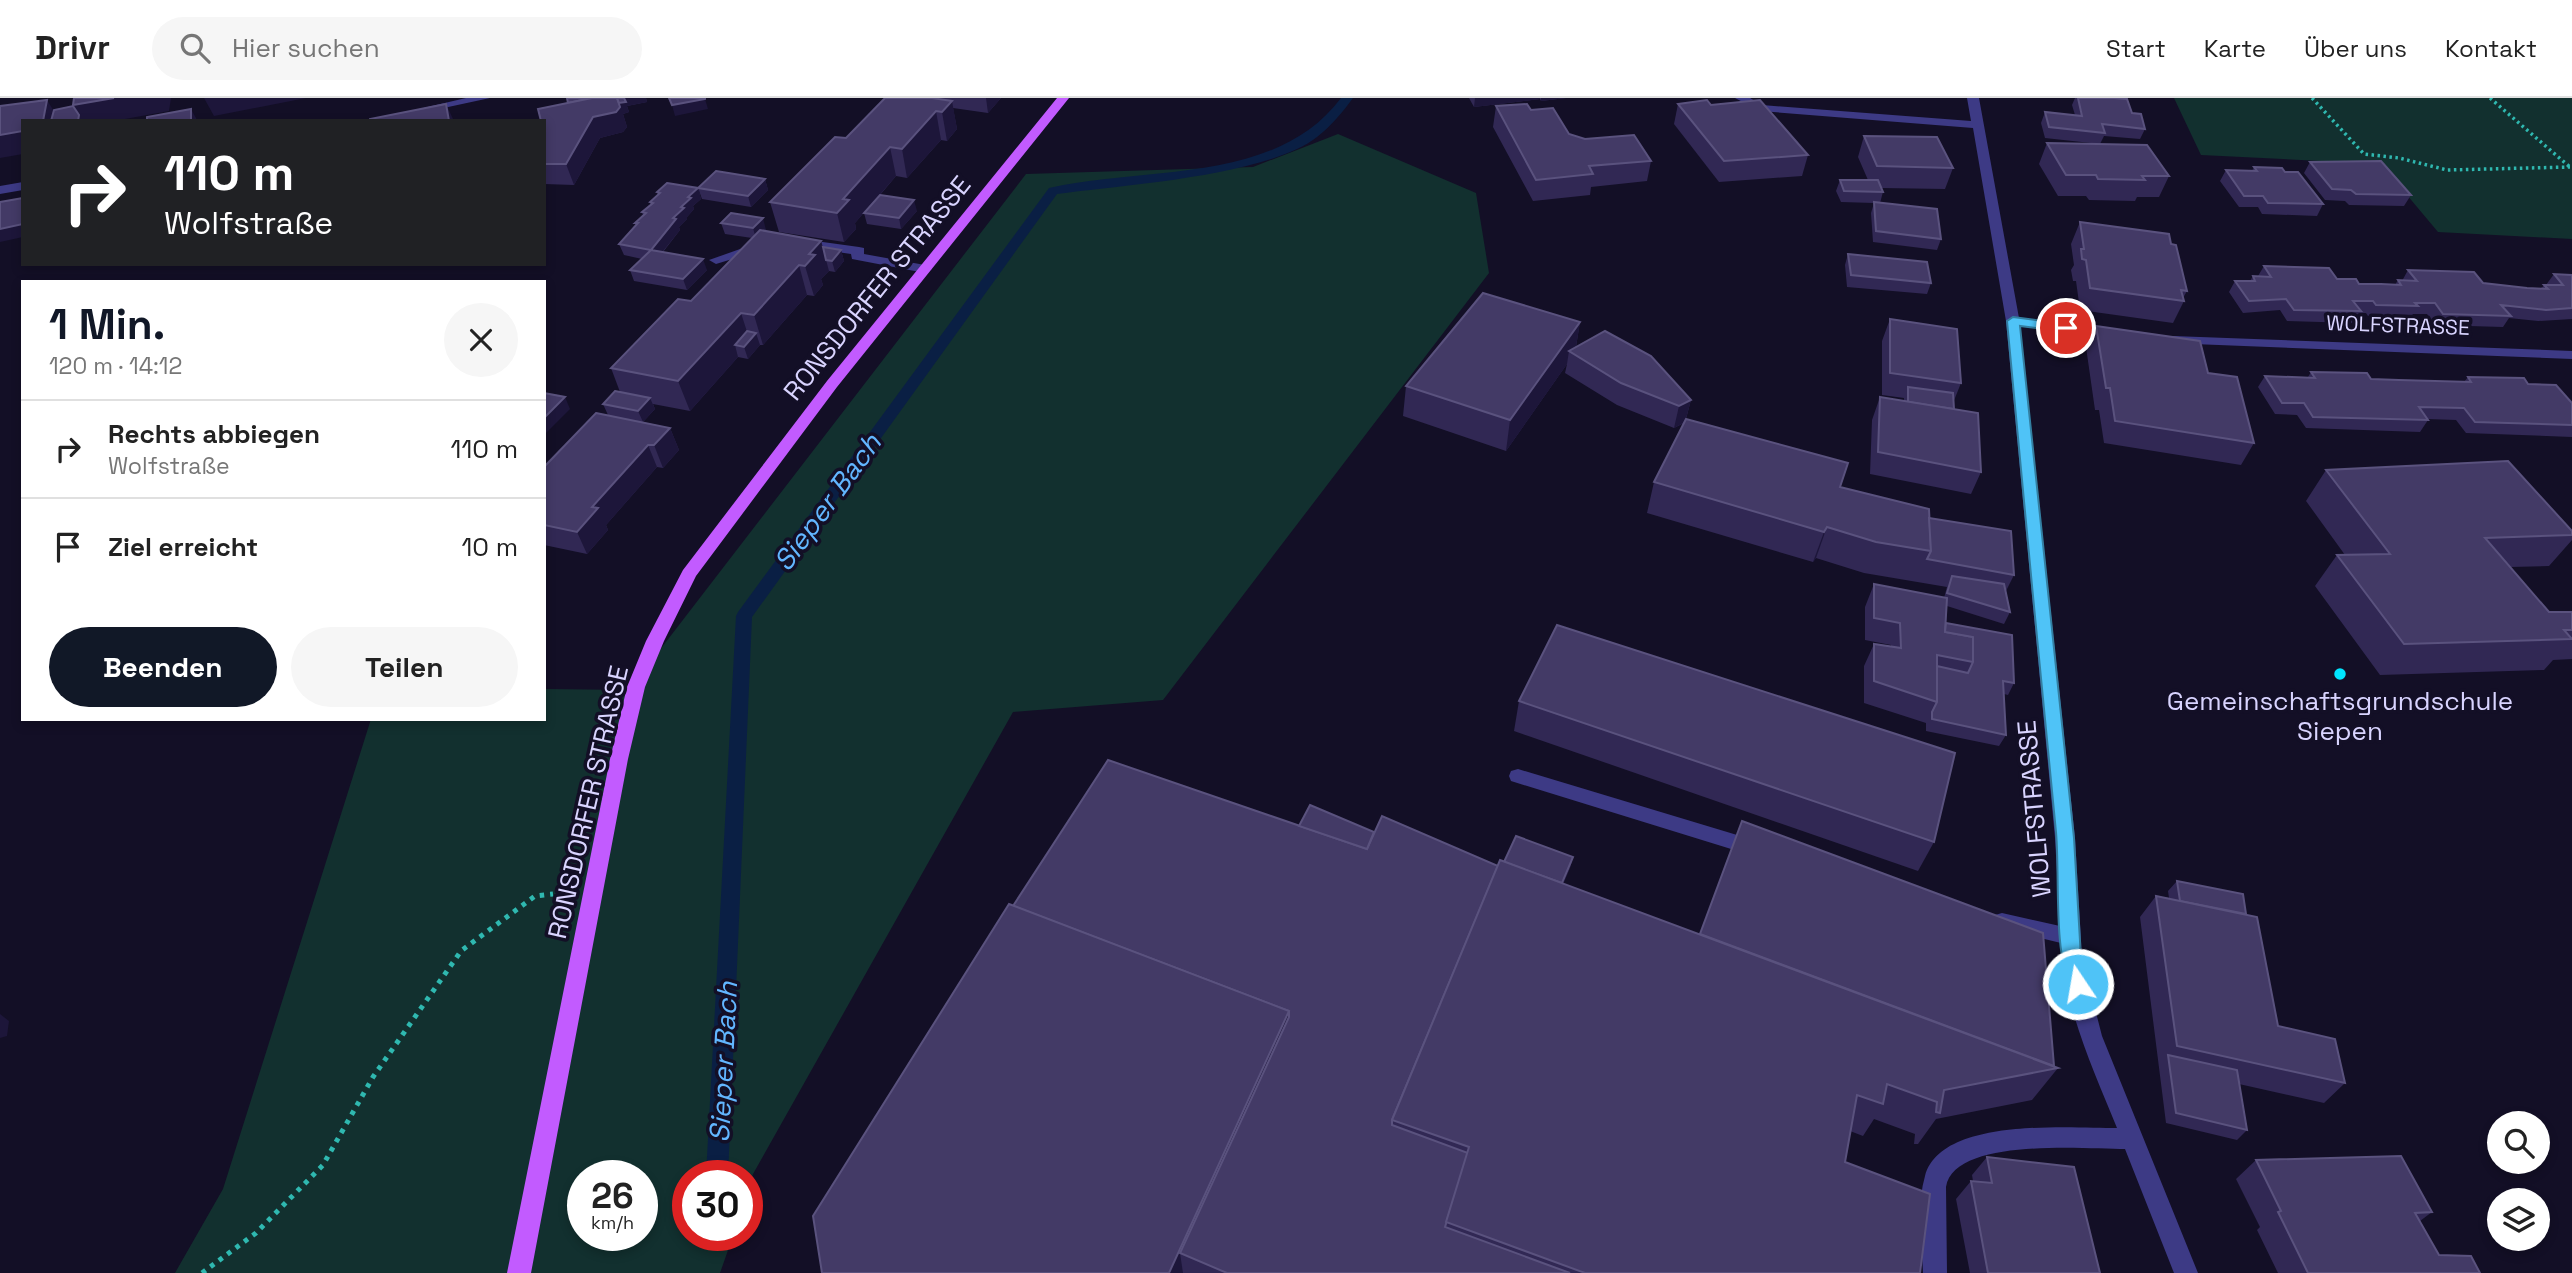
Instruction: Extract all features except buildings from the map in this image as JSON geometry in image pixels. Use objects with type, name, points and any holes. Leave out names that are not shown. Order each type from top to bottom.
[{"type":"main road","name":"RONSDORFER STRASSE","points":[[519,1273],[592,889],[636,687],[655,640],[689,574],[832,384],[1063,98]]},
{"type":"street","points":[[418,111],[484,98]]},
{"type":"street","points":[[1741,98],[1760,108],[1978,125]]},
{"type":"street","name":"WOLFSTRASSE","points":[[1973,98],[2013,321],[2064,825],[2071,958],[2091,1036],[2186,1273]]},
{"type":"street","points":[[0,190],[21,186]]},
{"type":"street","points":[[716,260],[786,241],[859,251],[857,256],[925,269]]},
{"type":"street","points":[[2013,321],[2133,337]]},
{"type":"street","name":"WOLFSTRASSE","points":[[2160,339],[2572,355]]},
{"type":"street","points":[[1518,776],[1778,855]]},
{"type":"street","points":[[1985,917],[2070,937]]},
{"type":"street","points":[[1935,1273],[1933,1199],[1939,1168],[1956,1153],[1992,1141],[2131,1138]]},
{"type":"path","points":[[2312,98],[2364,154],[2399,158],[2447,170],[2571,168]]},
{"type":"path","points":[[2490,98],[2571,168]]},
{"type":"path","points":[[202,1273],[256,1233],[323,1165],[373,1077],[461,951],[535,897],[592,889]]},
{"type":"green space","points":[[2174,98],[2572,98],[2572,239],[2438,232],[2381,164],[2201,155]]},
{"type":"green space","points":[[1338,134],[1476,193],[1489,273],[1163,700],[1013,712],[761,1160],[672,1160],[672,1251],[728,1251],[720,1273],[175,1273],[223,1189],[370,721],[546,721],[546,689],[629,690],[1026,174],[1253,167]]},
{"type":"waterway","name":"Sieper Bach","points":[[718,1160],[744,616],[1053,191],[1225,167],[1279,153],[1311,136],[1335,114],[1347,98]]},
{"type":"place","name":"Gemeinschaftsgrundschule Siepen","points":[[2340,674]]},
{"type":"route","points":[[2066,328],[2013,321],[2065,838],[2071,958],[2078,984]]}]
